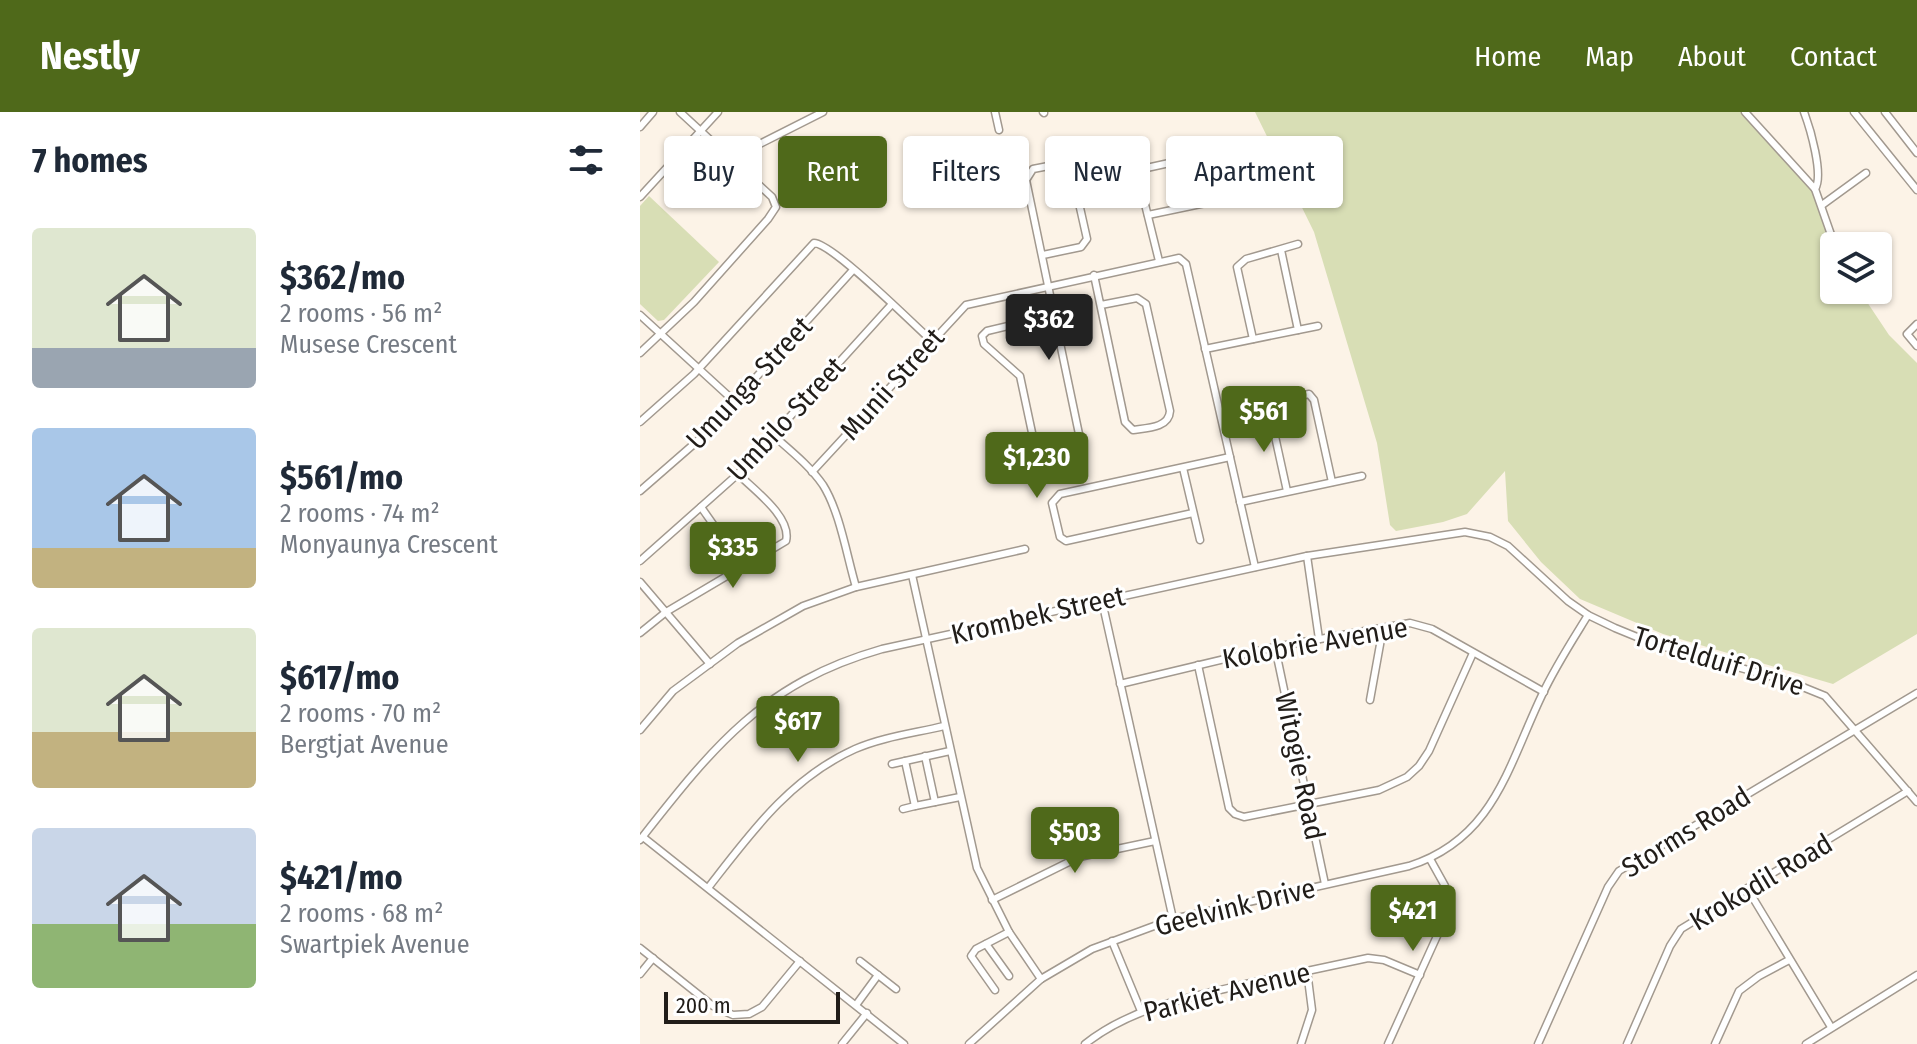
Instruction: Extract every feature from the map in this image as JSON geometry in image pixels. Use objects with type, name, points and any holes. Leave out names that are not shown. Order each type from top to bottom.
[{"type":"street","points":[[640,127],[653,112]]},
{"type":"street","points":[[680,112],[705,136]]},
{"type":"street","points":[[640,197],[718,112]]},
{"type":"street","points":[[762,143],[823,112]]},
{"type":"street","points":[[995,112],[999,130]]},
{"type":"street","points":[[1745,112],[1815,189],[1831,232]]},
{"type":"street","points":[[1804,112],[1818,167],[1819,183],[1815,189]]},
{"type":"street","points":[[1854,112],[1917,190]]},
{"type":"street","points":[[1885,112],[1917,153]]},
{"type":"street","points":[[1166,162],[1140,172],[1139,180],[1159,261],[1178,257],[1186,264],[1255,567]]},
{"type":"street","points":[[1043,255],[1081,247],[1087,239],[1072,172],[1064,163],[1033,169],[1026,177],[1043,255],[1048,285],[1055,315],[1079,437],[1072,444],[1045,450],[1034,442],[1020,376],[984,344],[982,336],[987,331],[1055,315]]},
{"type":"street","points":[[1822,205],[1866,173]]},
{"type":"street","points":[[640,353],[694,302],[775,210],[772,197],[762,188]]},
{"type":"street","points":[[1148,215],[1180,208]]},
{"type":"street","points":[[640,422],[699,369],[811,246],[820,243],[932,341]]},
{"type":"street","points":[[1253,339],[1237,267],[1246,259],[1298,244]]},
{"type":"street","points":[[1281,250],[1298,326]]},
{"type":"street","name":"Munii Street","points":[[812,472],[966,305],[1159,261]]},
{"type":"street","name":"Umunga Street","points":[[640,491],[702,437],[853,270]]},
{"type":"street","points":[[1094,275],[1126,425],[1136,430],[1163,424],[1170,416],[1146,304],[1137,298],[1101,305]]},
{"type":"street","name":"Umbilo Street","points":[[640,561],[738,474],[892,304]]},
{"type":"street","points":[[640,315],[734,401]]},
{"type":"street","points":[[1917,324],[1907,334],[1917,346]]},
{"type":"street","points":[[1205,349],[1298,326],[1318,326]]},
{"type":"street","points":[[1287,491],[1269,409],[1275,401],[1302,394],[1309,394],[1314,400],[1332,482]]},
{"type":"street","points":[[774,436],[812,472],[830,498],[856,587]]},
{"type":"street","points":[[1193,513],[1066,541],[1060,537],[1052,508],[1053,500],[1060,494],[1230,457]]},
{"type":"street","points":[[1183,468],[1200,540]]},
{"type":"street","points":[[640,633],[666,612],[784,543],[788,534],[773,508],[738,474]]},
{"type":"street","points":[[1240,502],[1362,476]]},
{"type":"street","points":[[701,507],[743,567]]},
{"type":"street","name":"Krombek Street","points":[[641,838],[713,750],[763,706],[837,665],[882,649],[1307,556],[1452,532],[1483,535],[1502,542]]},
{"type":"street","name":"Tortelduif Drive","points":[[1502,542],[1588,615],[1661,646],[1819,692],[1835,705],[1917,802]]},
{"type":"street","points":[[640,730],[671,692],[738,643],[797,608],[856,587],[1025,549]]},
{"type":"street","points":[[1307,556],[1319,639]]},
{"type":"street","points":[[912,575],[977,868],[1009,932],[1041,979]]},
{"type":"street","points":[[640,582],[710,664]]},
{"type":"street","points":[[1102,601],[1173,919]]},
{"type":"street","name":"Geelvink Drive","points":[[969,1044],[1041,979],[1077,956],[1112,941],[1173,919],[1398,869],[1430,859],[1463,838],[1488,811],[1544,692],[1588,615]]},
{"type":"street","name":"Kolobrie Avenue","points":[[1120,684],[1275,647],[1410,623],[1424,625],[1544,692]]},
{"type":"street","points":[[1370,700],[1383,628]]},
{"type":"street","name":"Witogie Road","points":[[1275,647],[1325,884]]},
{"type":"street","points":[[1198,665],[1230,810],[1244,817],[1391,787],[1413,772],[1429,751],[1473,653]]},
{"type":"street","name":"Storms Road","points":[[1538,1044],[1602,899],[1619,871],[1917,693]]},
{"type":"street","points":[[708,888],[766,815],[809,775],[857,748],[944,726]]},
{"type":"street","points":[[892,764],[950,751]]},
{"type":"street","points":[[925,756],[935,802]]},
{"type":"street","points":[[905,761],[915,806]]},
{"type":"street","name":"Krokodil Road","points":[[1627,1044],[1677,934],[1692,921],[1853,827],[1908,791]]},
{"type":"street","points":[[903,809],[960,797]]},
{"type":"street","points":[[641,838],[904,1044]]},
{"type":"street","points":[[992,900],[1079,857],[1155,841]]},
{"type":"street","points":[[1388,1044],[1442,925],[1446,899],[1443,880],[1430,859]]},
{"type":"street","points":[[1747,888],[1831,1027]]},
{"type":"street","points":[[995,990],[971,958],[974,951],[1009,932]]},
{"type":"street","points":[[1112,941],[1141,1011]]},
{"type":"street","points":[[986,944],[1009,976]]},
{"type":"street","points":[[640,948],[719,1010],[738,1016],[762,1007],[800,961]]},
{"type":"street","points":[[640,974],[653,958]]},
{"type":"street","name":"Parkiet Avenue","points":[[1085,1044],[1141,1011],[1307,971],[1373,958],[1420,975]]},
{"type":"street","points":[[1715,1044],[1739,991],[1789,960]]},
{"type":"street","points":[[860,961],[896,989]]},
{"type":"street","points":[[1301,1044],[1312,1010],[1307,971]]},
{"type":"street","points":[[856,1005],[878,975]]},
{"type":"street","points":[[1806,1044],[1917,975]]},
{"type":"street","points":[[842,1044],[867,1013]]},
{"type":"green space","points":[[1255,112],[1741,112],[1824,202],[1832,232],[1820,232],[1820,304],[1868,304],[1889,335],[1917,363],[1917,634],[1833,684],[1663,634],[1580,599],[1541,562],[1508,521],[1505,471],[1467,514],[1396,531],[1390,525],[1377,443],[1314,232],[1302,208],[1343,208],[1343,136],[1267,136]]},
{"type":"green space","points":[[649,196],[719,262],[664,320],[658,321],[640,304],[640,206]]}]
